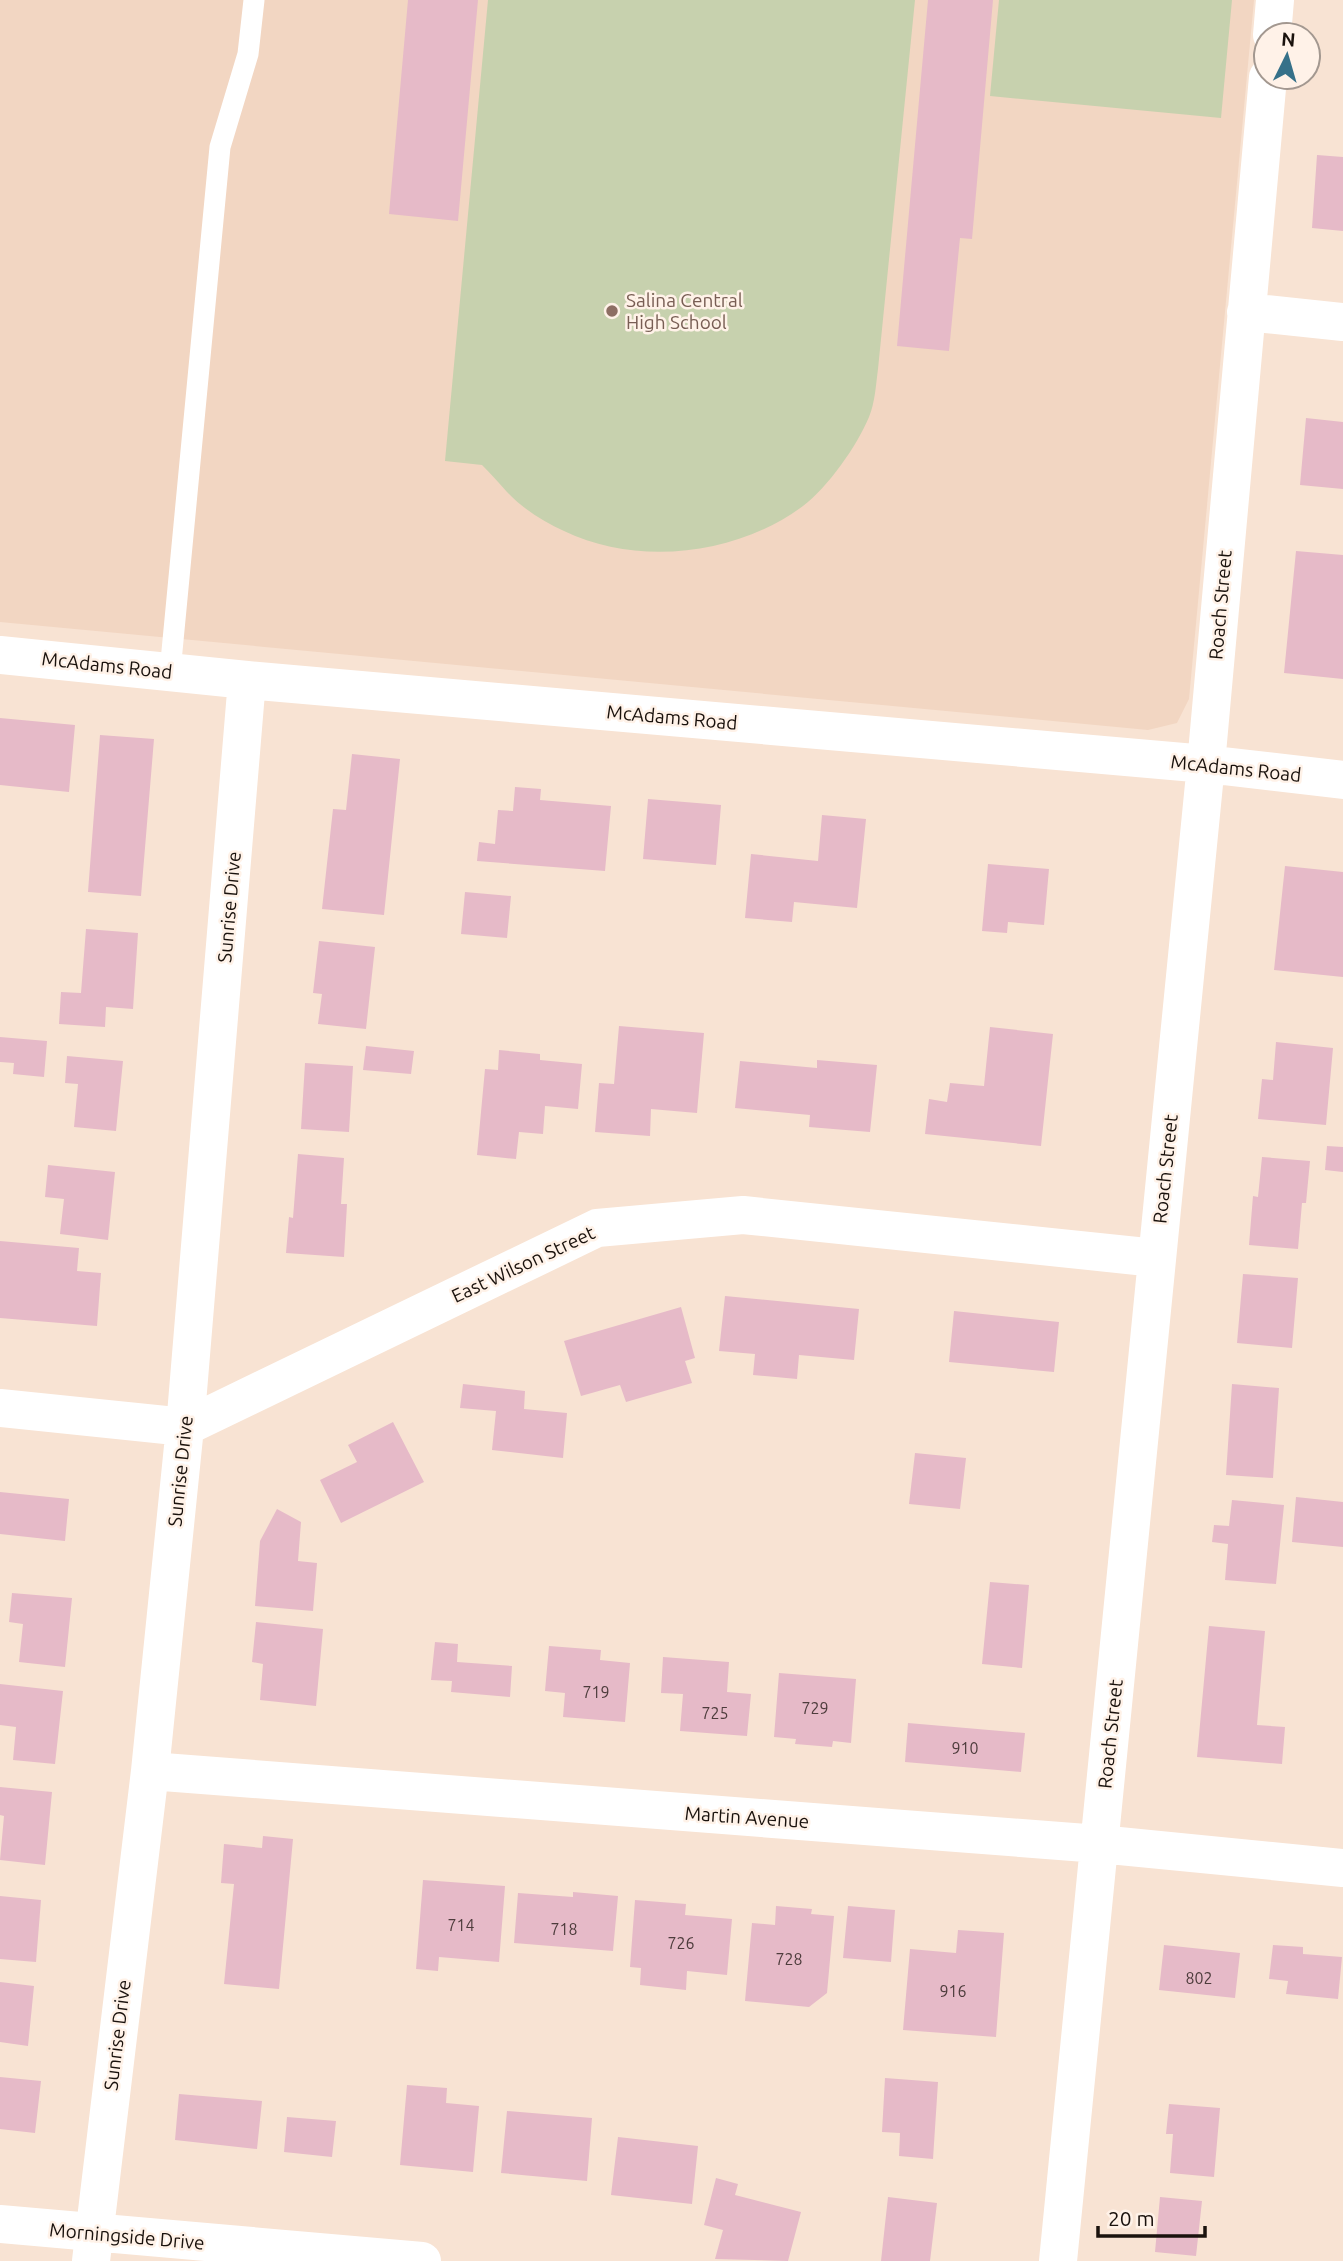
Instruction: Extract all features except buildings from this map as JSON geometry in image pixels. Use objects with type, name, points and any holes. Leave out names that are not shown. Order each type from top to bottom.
[{"type":"street","points":[[1273,21],[1275,0]]},
{"type":"street","name":"Roach Street","points":[[1058,2261],[1206,764],[1267,91]]},
{"type":"street","points":[[1246,312],[1343,322]]},
{"type":"street","name":"McAdams Road","points":[[0,655],[247,680],[1206,764],[1343,780]]},
{"type":"street","name":"Sunrise Drive","points":[[92,2247],[150,1771],[185,1427],[247,680]]},
{"type":"street","name":"East Wilson Street","points":[[185,1427],[597,1228],[743,1215],[1156,1258]]},
{"type":"street","points":[[0,1408],[185,1427]]},
{"type":"street","name":"Martin Avenue","points":[[150,1771],[1100,1844],[1343,1868]]},
{"type":"street","name":"Morningside Drive","points":[[0,2224],[92,2247],[422,2261]]},
{"type":"lane","points":[[170,672],[220,147],[248,54],[254,0]]},
{"type":"shaded area","name":"Salina Central High School","points":[[0,0],[1254,0],[1189,699],[1177,723],[1148,730],[0,622]]},
{"type":"green space","points":[[488,0],[915,0],[873,406],[857,440],[832,477],[813,498],[777,523],[718,545],[655,552],[624,549],[593,542],[541,519],[513,498],[482,465],[445,461]]},
{"type":"green space","points":[[999,0],[1232,0],[1221,118],[990,96]]},
{"type":"place","name":"Salina Central High School","points":[[612,311]]}]
